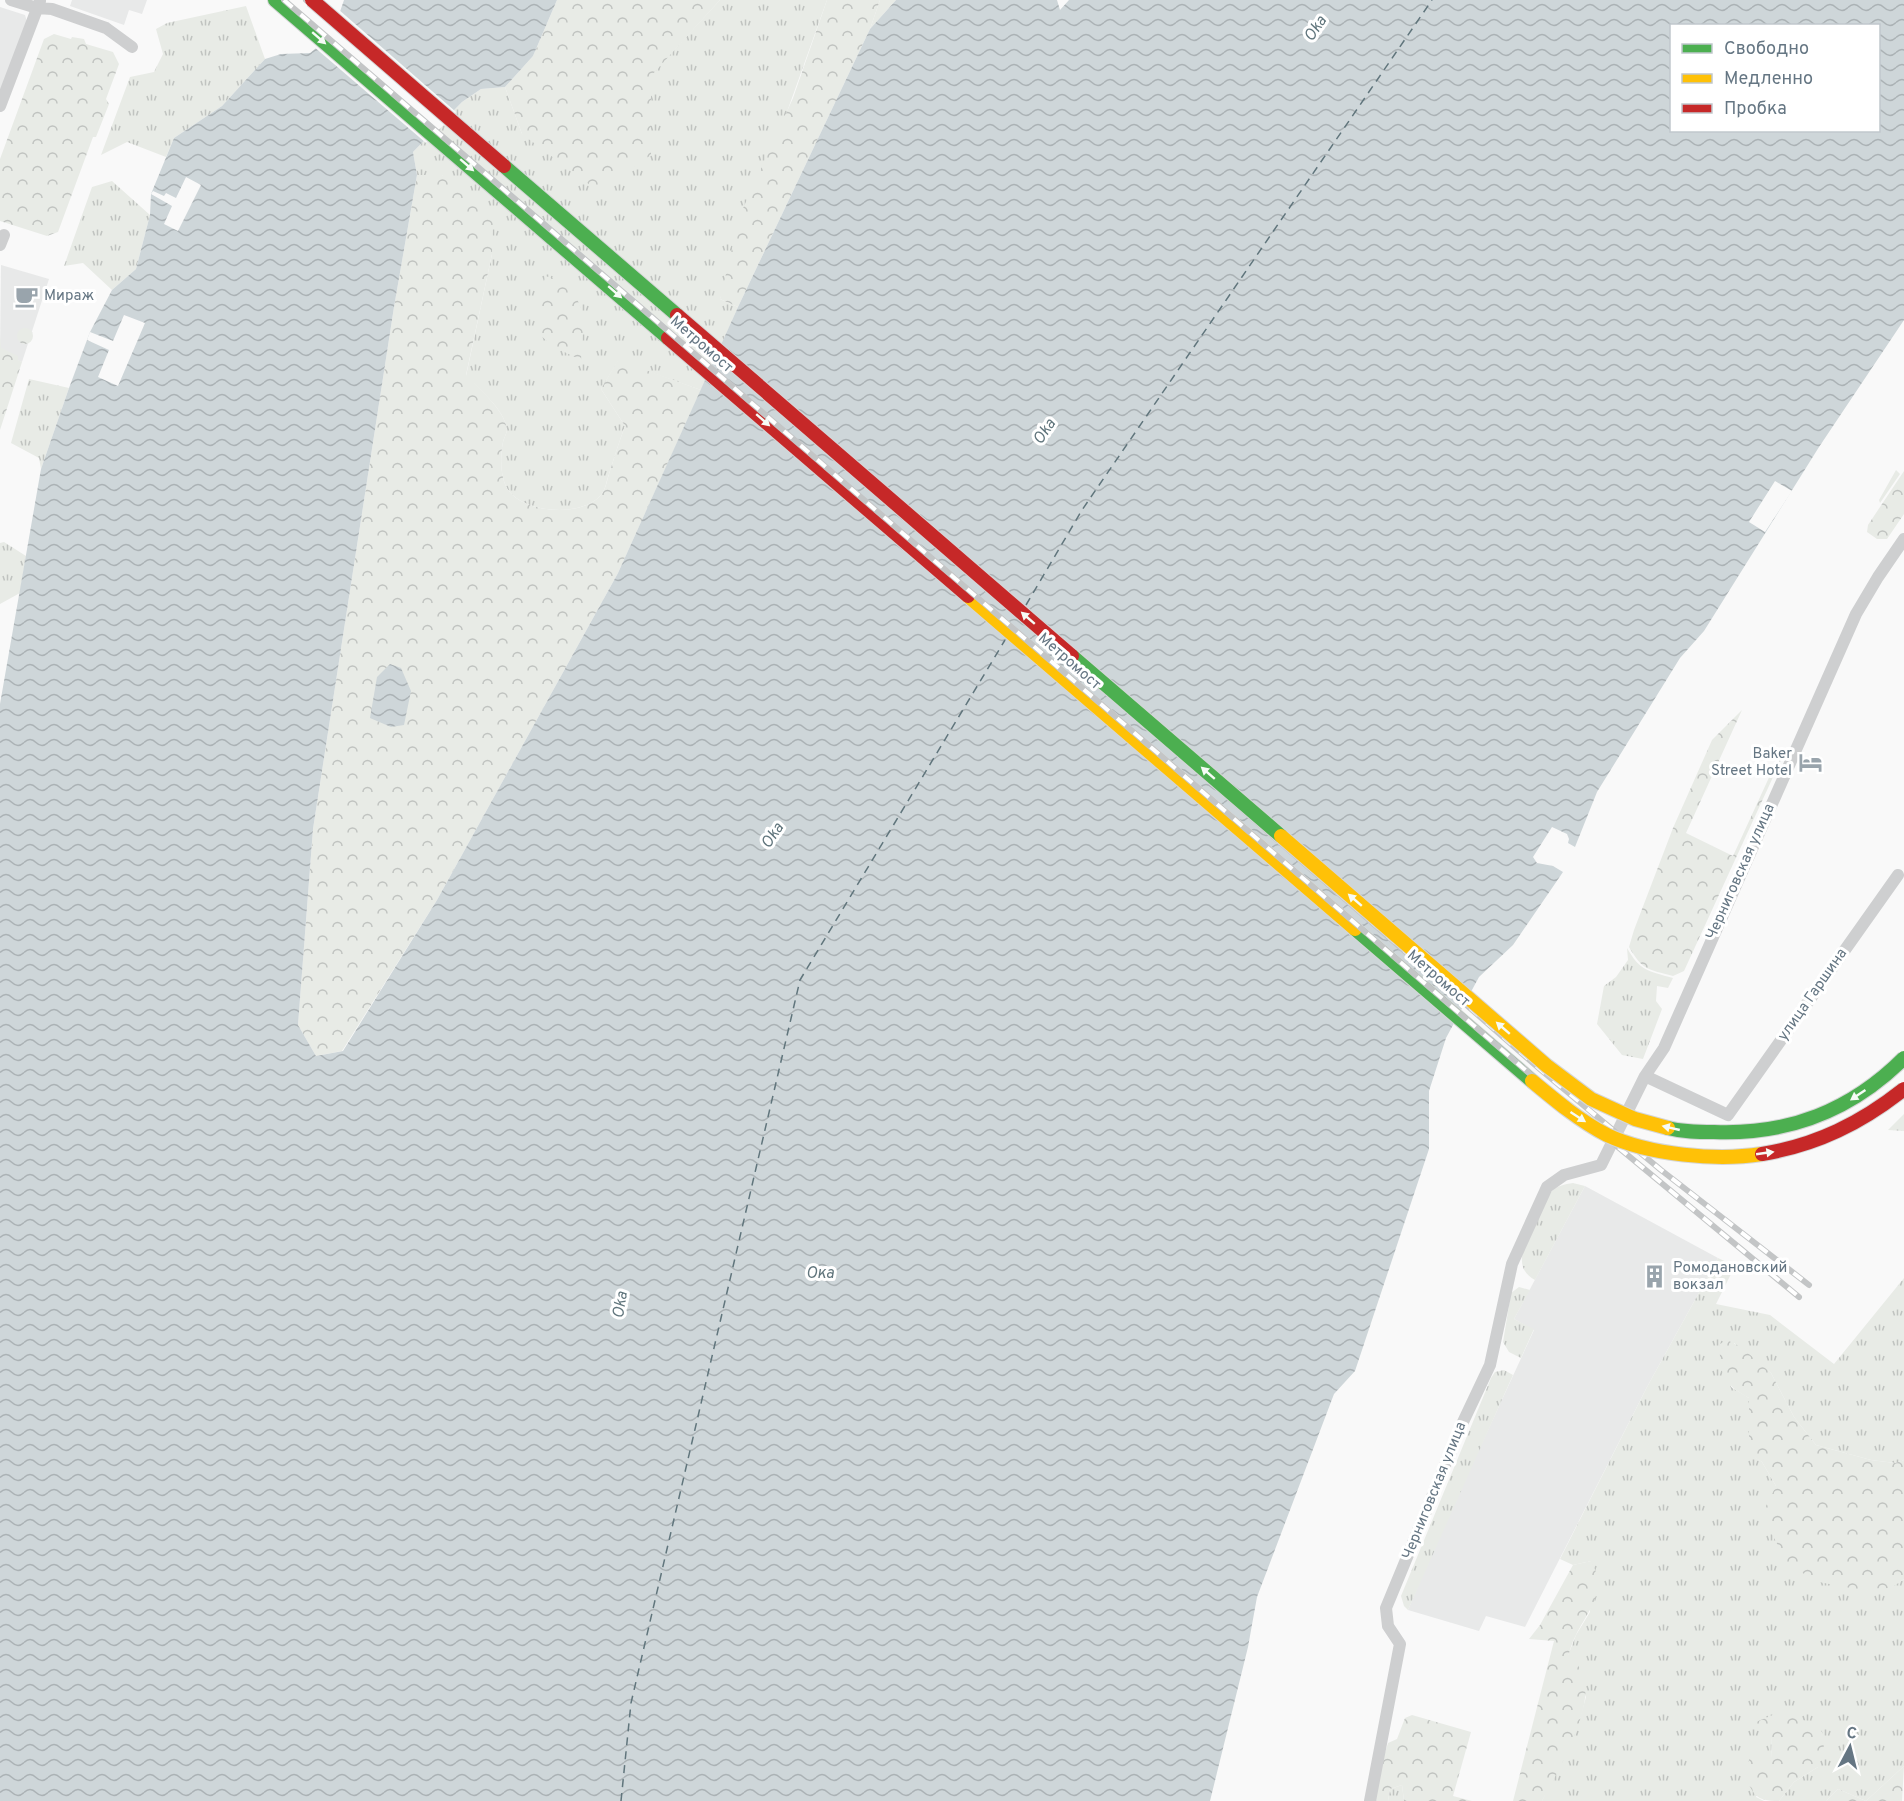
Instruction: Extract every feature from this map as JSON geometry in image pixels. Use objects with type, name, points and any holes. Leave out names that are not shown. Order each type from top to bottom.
[{"type":"main road","name":"Метромост","points":[[275,0],[1532,1082],[1576,1117],[1620,1140],[1671,1154],[1723,1158],[1767,1154],[1808,1145],[1854,1125],[1904,1089]]},
{"type":"main road","name":"Метромост","points":[[312,0],[1547,1066],[1592,1099],[1635,1119],[1681,1131],[1739,1133],[1777,1129],[1809,1120],[1853,1099],[1904,1059]]},
{"type":"street","points":[[11,0],[38,4],[106,28],[132,47]]},
{"type":"street","points":[[0,106],[38,4]]},
{"type":"street","name":"Черниговская улица","points":[[1370,1801],[1400,1644],[1388,1626],[1386,1608],[1463,1422],[1490,1365],[1512,1264],[1547,1187],[1564,1175],[1601,1165],[1645,1076],[1664,1048],[1856,614],[1904,539]]},
{"type":"street","name":"улица Гаршина","points":[[1645,1076],[1728,1115],[1898,875]]},
{"type":"shaded area","points":[[72,0],[147,0],[142,14],[129,10],[124,25],[70,6]]},
{"type":"shaded area","points":[[0,7],[25,15],[27,22],[0,92]]},
{"type":"shaded area","points":[[1,265],[49,279],[22,362],[0,354]]},
{"type":"shaded area","points":[[1585,1186],[1718,1258],[1647,1387],[1525,1627],[1486,1616],[1479,1631],[1408,1610],[1437,1541],[1534,1330],[1514,1319]]},
{"type":"green space","points":[[557,0],[720,0],[651,76],[651,155],[598,191],[522,134],[505,87],[533,56]]},
{"type":"green space","points":[[720,0],[827,0],[720,299],[738,307],[701,390],[618,361],[601,389],[625,426],[603,492],[584,506],[571,509],[556,510],[529,505],[517,499],[509,491],[504,481],[501,461],[507,431],[505,422],[490,400],[466,376],[492,254],[442,175],[417,175],[413,152],[462,102],[481,89],[505,87],[522,134],[651,155],[650,76]]},
{"type":"green space","points":[[827,0],[880,0],[870,29],[738,307],[720,299],[740,215],[793,98]]},
{"type":"green space","points":[[880,0],[896,0],[870,29]]},
{"type":"green space","points":[[246,6],[265,59],[222,106],[174,138],[166,157],[127,142],[101,155],[130,77],[154,72],[163,54],[156,29],[167,23]]},
{"type":"green space","points":[[54,34],[71,39],[72,37],[84,39],[86,44],[113,52],[119,64],[106,99],[109,104],[96,137],[93,137],[58,232],[47,236],[0,221],[0,159],[44,39]]},
{"type":"green space","points":[[417,175],[442,175],[493,221],[492,254],[466,375],[490,400],[505,422],[507,432],[502,448],[502,474],[509,491],[517,499],[542,508],[571,509],[584,506],[603,492],[625,426],[601,389],[618,360],[701,390],[618,573],[437,900],[342,1051],[316,1056],[298,1025],[313,829],[394,307]]},
{"type":"green space","points":[[112,181],[150,215],[136,269],[112,290],[83,263],[64,266],[92,187]]},
{"type":"green space","points":[[545,276],[570,283],[584,315],[581,360],[556,348],[536,332]]},
{"type":"green space","points":[[22,328],[28,328],[33,336],[31,342],[22,344],[17,339],[17,333]]},
{"type":"green space","points":[[0,335],[1,348],[18,356],[18,360],[22,362],[0,430]]},
{"type":"green space","points":[[29,379],[69,388],[41,469],[39,458],[11,443]]},
{"type":"green space","points":[[1896,470],[1900,474],[1880,503],[1879,500]]},
{"type":"green space","points":[[1904,471],[1904,514],[1887,539],[1877,539],[1867,532],[1868,525]]},
{"type":"green space","points":[[4,542],[26,556],[20,593],[0,604],[0,543]]},
{"type":"green space","points":[[1742,710],[1686,833],[1733,856],[1783,747],[1785,751],[1684,971],[1673,976],[1652,970],[1638,961],[1629,947],[1634,930],[1673,828],[1712,740]]},
{"type":"green space","points":[[1627,948],[1641,966],[1657,974],[1673,978],[1668,988],[1657,986],[1656,1001],[1662,1009],[1643,1059],[1622,1055],[1597,1024],[1604,986],[1616,977],[1628,960]]},
{"type":"green space","points":[[1904,1114],[1904,1131],[1888,1130]]},
{"type":"green space","points":[[1573,1183],[1585,1186],[1535,1280],[1522,1265],[1526,1244],[1551,1192],[1558,1187]]},
{"type":"green space","points":[[1718,1258],[1735,1266],[1716,1304],[1770,1315],[1834,1364],[1904,1278],[1904,1460],[1895,1463],[1871,1460],[1816,1445],[1794,1417],[1771,1373],[1734,1343],[1731,1387],[1749,1398],[1749,1453],[1762,1462],[1776,1486],[1890,1588],[1904,1579],[1904,1766],[1866,1801],[1838,1789],[1826,1801],[1779,1801],[1794,1782],[1818,1767],[1772,1737],[1771,1759],[1756,1797],[1764,1801],[1542,1801],[1579,1722],[1586,1697],[1567,1658],[1576,1635],[1590,1612],[1591,1561],[1573,1565],[1560,1559],[1647,1387]]},
{"type":"green space","points":[[1519,1287],[1530,1290],[1514,1319],[1534,1329],[1521,1358],[1509,1352],[1503,1342],[1511,1293]]},
{"type":"green space","points":[[1727,1340],[1741,1347],[1771,1373],[1794,1417],[1816,1445],[1871,1460],[1895,1463],[1904,1460],[1904,1579],[1891,1588],[1856,1589],[1819,1582],[1788,1565],[1771,1532],[1766,1506],[1776,1486],[1762,1462],[1749,1454],[1749,1398],[1728,1382],[1720,1363],[1720,1344]]},
{"type":"green space","points":[[1504,1370],[1513,1375],[1408,1610],[1401,1596],[1491,1378],[1495,1372]]},
{"type":"green space","points":[[1591,1561],[1598,1582],[1595,1600],[1573,1640],[1568,1657],[1577,1662],[1584,1684],[1585,1698],[1579,1723],[1542,1801],[1513,1801],[1554,1641],[1529,1639],[1540,1625],[1573,1565]]},
{"type":"green space","points":[[1780,1712],[1817,1725],[1826,1738],[1818,1767],[1794,1782],[1779,1801],[1770,1801],[1756,1795],[1743,1774],[1752,1753],[1771,1758],[1772,1737],[1751,1724]]},
{"type":"green space","points":[[1412,1715],[1471,1732],[1453,1796],[1472,1801],[1404,1801],[1402,1785],[1390,1789],[1388,1801],[1373,1801],[1378,1774],[1388,1743],[1397,1739],[1405,1718]]},
{"type":"green space","points":[[1904,1766],[1902,1801],[1866,1801]]},
{"type":"green space","points":[[1402,1785],[1404,1801],[1388,1801],[1390,1789]]},
{"type":"green space","points":[[1838,1789],[1866,1801],[1826,1801]]},
{"type":"water","name":"Ока","points":[[344,0],[557,0],[533,56],[505,87],[481,89],[462,102],[413,152],[417,175],[394,307],[313,829],[298,1025],[316,1056],[343,1051],[437,900],[618,573],[738,307],[870,29],[896,0],[1057,0],[1060,10],[1069,0],[1904,0],[1904,320],[1819,447],[1704,631],[1680,658],[1597,792],[1575,847],[1568,843],[1567,834],[1552,827],[1533,857],[1537,863],[1553,866],[1563,872],[1513,945],[1479,977],[1446,1038],[1429,1091],[1429,1149],[1355,1371],[1334,1394],[1257,1597],[1248,1647],[1210,1801],[0,1801],[0,704],[41,469],[90,332],[112,290],[136,269],[150,215],[151,194],[174,138],[222,106],[265,59],[281,54],[310,53],[332,35]]},
{"type":"water","points":[[390,664],[401,668],[411,691],[404,725],[391,727],[370,718],[377,677]]},
{"type":"pier","points":[[338,9],[456,112],[426,143],[313,46],[330,33]]},
{"type":"pier","points":[[186,177],[201,185],[178,231],[164,224],[172,206],[151,194],[153,191],[164,196],[166,193],[176,198]]},
{"type":"pier","points":[[124,315],[145,323],[118,386],[98,377],[109,350],[87,340],[90,332],[113,341]]},
{"type":"pier","points":[[1775,481],[1792,491],[1765,532],[1749,522]]},
{"type":"ferry route","points":[[1026,605],[1082,510],[1432,0]]},
{"type":"ferry route","points":[[621,1801],[631,1703],[800,980],[1005,640]]},
{"type":"railway","points":[[284,0],[1537,1080],[1799,1297]]},
{"type":"railway","points":[[306,0],[557,211],[1541,1070],[1661,1170],[1809,1285]]},
{"type":"traffic: fast","points":[[275,0],[668,338]]},
{"type":"traffic: fast","points":[[504,166],[677,315]]},
{"type":"traffic: fast","points":[[1072,656],[1281,836]]},
{"type":"traffic: fast","points":[[1355,929],[1532,1081]]},
{"type":"traffic: fast","points":[[1668,1128],[1691,1132],[1742,1132],[1793,1124],[1817,1116],[1862,1092],[1884,1077],[1904,1058]]},
{"type":"traffic: slow","points":[[968,596],[1355,929]]},
{"type":"traffic: slow","points":[[1281,836],[1547,1066],[1591,1099],[1635,1119],[1668,1128]]},
{"type":"traffic: slow","points":[[1532,1081],[1587,1123],[1624,1142],[1683,1155],[1725,1157],[1762,1154]]},
{"type":"traffic: jam","points":[[312,0],[504,166]]},
{"type":"traffic: jam","points":[[677,315],[1072,656]]},
{"type":"traffic: jam","points":[[668,338],[968,596]]},
{"type":"traffic: jam","points":[[1762,1154],[1801,1145],[1838,1131],[1904,1089]]},
{"type":"place","name":"Мираж","points":[[26,296]]},
{"type":"place","name":"Baker Street Hotel","points":[[1810,763]]},
{"type":"place","name":"Ромодановский вокзал","points":[[1655,1277]]},
{"type":"water label","name":"Oka","points":[[1316,29]]},
{"type":"water label","name":"Oka","points":[[1045,432]]},
{"type":"water label","name":"Oka","points":[[773,836]]},
{"type":"water label","name":"Oka","points":[[621,1305]]}]
